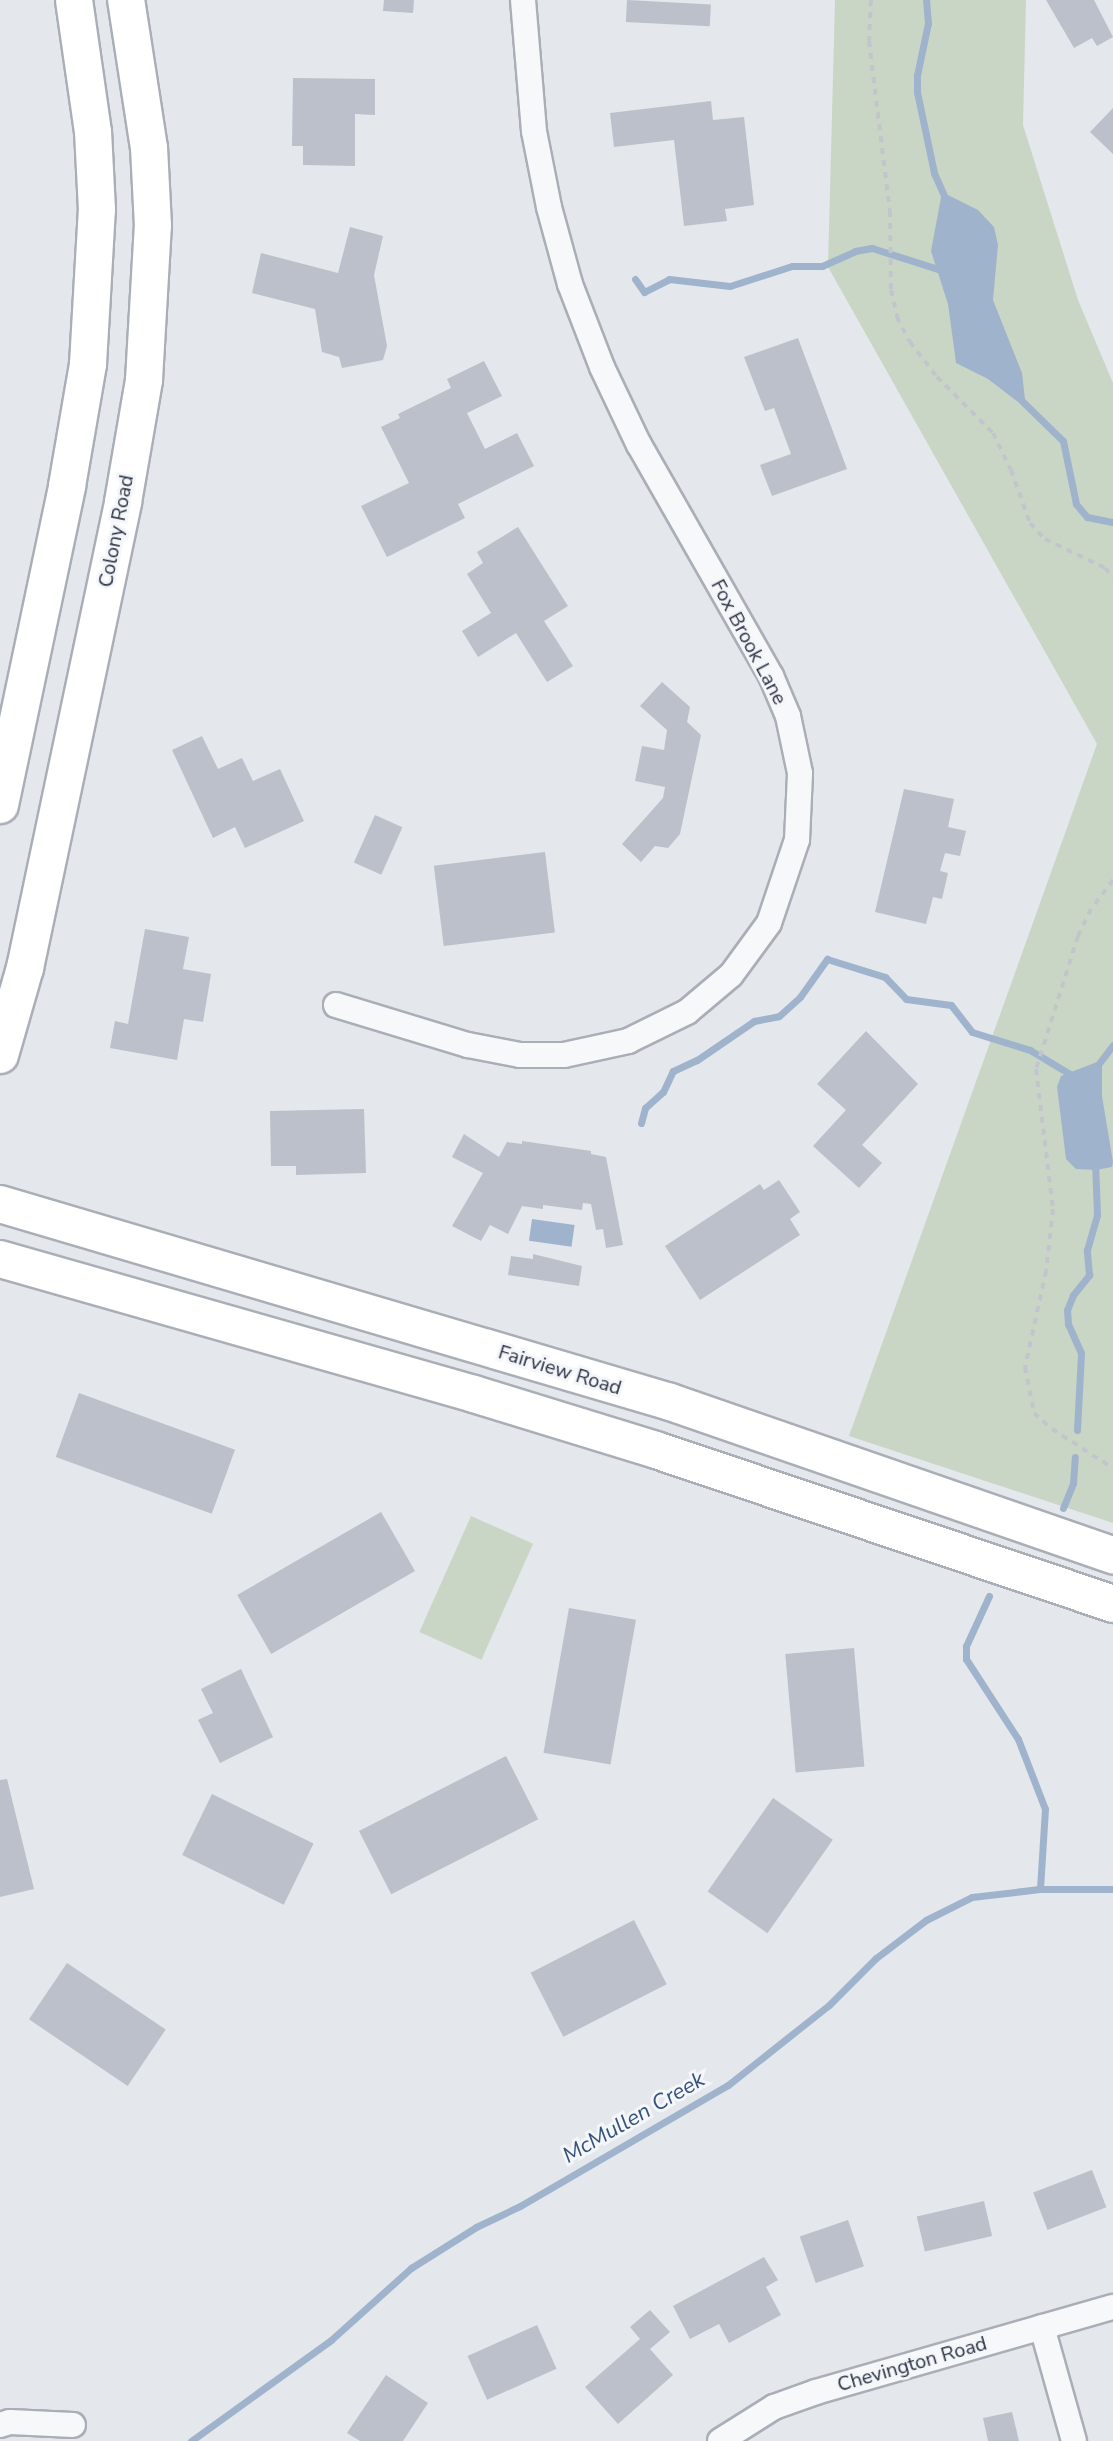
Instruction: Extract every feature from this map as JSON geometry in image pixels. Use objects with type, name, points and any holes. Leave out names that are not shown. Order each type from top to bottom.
[{"type":"main road","points":[[0,805],[67,486],[88,364],[97,210],[93,132],[74,0]]},
{"type":"main road","name":"Colony Road","points":[[0,1055],[25,968],[123,502],[144,380],[151,303],[151,195],[140,72],[126,0]]},
{"type":"main road","name":"Fairview Road","points":[[0,1204],[670,1402],[1113,1555]]},
{"type":"main road","points":[[0,1259],[474,1394],[656,1450],[1113,1604]]},
{"type":"street","name":"Fox Brook Lane","points":[[336,1005],[468,1045],[520,1055],[564,1055],[628,1041],[687,1012],[731,975],[769,923],[797,840],[800,773],[788,716],[771,676],[639,445],[602,367],[570,284],[549,207],[534,131],[523,0]]},
{"type":"street","name":"Chevington Road","points":[[720,2441],[774,2407],[816,2392],[1113,2307]]},
{"type":"street","points":[[1042,2327],[1074,2441]]},
{"type":"street","points":[[0,2425],[10,2422],[73,2425]]},
{"type":"path","points":[[871,0],[869,41],[891,233],[892,302],[910,342],[937,377],[993,433],[1011,470],[1030,523],[1045,539],[1105,568],[1113,577]]},
{"type":"path","points":[[1113,880],[1083,923],[1037,1063],[1036,1079],[1053,1209],[1046,1271],[1025,1367],[1029,1400],[1041,1420],[1113,1468]]},
{"type":"green space","points":[[835,0],[1026,0],[1023,125],[1078,300],[1113,383],[1113,1523],[849,1436],[1097,744],[828,267]]},
{"type":"green space","points":[[471,1516],[533,1544],[481,1660],[419,1632]]},
{"type":"water","points":[[942,192],[978,210],[994,227],[998,245],[993,300],[1022,373],[1026,408],[988,379],[956,363],[948,304],[931,251]]},
{"type":"water","points":[[1102,1060],[1102,1096],[1112,1167],[1076,1169],[1066,1159],[1057,1087],[1061,1076]]},
{"type":"water","points":[[532,1219],[575,1225],[572,1247],[529,1241]]},
{"type":"building","points":[[384,0],[414,0],[413,13],[383,11]]},
{"type":"building","points":[[627,0],[711,4],[710,26],[626,22]]},
{"type":"building","points":[[1046,0],[1094,0],[1113,37],[1097,46],[1092,38],[1074,48]]},
{"type":"building","points":[[293,78],[375,79],[375,115],[355,114],[355,166],[303,165],[303,146],[292,146]]},
{"type":"building","points":[[711,101],[713,120],[744,117],[754,205],[725,209],[727,221],[684,226],[674,140],[614,147],[610,113]]},
{"type":"building","points":[[1113,108],[1113,154],[1090,132]]},
{"type":"building","points":[[350,227],[383,236],[374,275],[387,346],[383,360],[342,368],[339,357],[322,352],[315,309],[252,293],[261,253],[338,273]]},
{"type":"building","points":[[798,338],[847,469],[772,496],[760,465],[791,454],[774,408],[765,411],[744,357]]},
{"type":"building","points":[[484,361],[502,396],[467,413],[485,449],[517,433],[534,466],[458,504],[465,518],[387,557],[361,506],[409,483],[381,427],[400,418],[398,414],[451,388],[447,379]]},
{"type":"building","points":[[518,527],[568,606],[544,621],[573,666],[547,682],[516,633],[478,657],[462,631],[491,613],[467,574],[483,563],[477,552]]},
{"type":"building","points":[[662,682],[690,707],[687,722],[701,735],[680,834],[668,848],[655,846],[641,862],[622,844],[663,798],[665,787],[635,781],[642,746],[664,750],[667,730],[640,706]]},
{"type":"building","points":[[202,736],[218,769],[242,758],[253,781],[280,769],[304,821],[245,848],[235,827],[213,838],[172,750]]},
{"type":"building","points":[[904,789],[954,799],[948,827],[966,831],[960,856],[945,853],[940,871],[948,873],[942,899],[933,897],[926,924],[875,912]]},
{"type":"building","points":[[375,815],[402,827],[381,875],[354,863]]},
{"type":"building","points":[[545,852],[555,932],[444,946],[434,866]]},
{"type":"building","points":[[145,929],[189,937],[183,969],[211,974],[203,1022],[184,1019],[177,1060],[110,1048],[115,1021],[128,1024]]},
{"type":"building","points":[[866,1031],[918,1084],[862,1145],[882,1163],[859,1188],[813,1146],[846,1110],[817,1084]]},
{"type":"building","points":[[364,1109],[366,1173],[296,1175],[296,1166],[271,1166],[270,1111]]},
{"type":"building","points":[[464,1134],[499,1157],[507,1142],[522,1144],[522,1141],[591,1151],[591,1154],[606,1157],[623,1245],[606,1248],[603,1229],[596,1230],[591,1204],[583,1203],[582,1210],[522,1206],[508,1234],[490,1225],[481,1241],[452,1226],[483,1173],[452,1157]]},
{"type":"building","points":[[779,1180],[800,1212],[790,1219],[800,1235],[700,1300],[665,1246],[760,1184],[764,1190]]},
{"type":"building","points":[[533,1254],[582,1266],[579,1286],[508,1275],[511,1256],[533,1259]]},
{"type":"building","points":[[79,1393],[235,1450],[212,1514],[56,1457]]},
{"type":"building","points":[[381,1512],[415,1571],[271,1654],[237,1595]]},
{"type":"building","points":[[569,1608],[636,1620],[610,1765],[543,1753]]},
{"type":"building","points":[[854,1648],[864,1767],[796,1773],[785,1654]]},
{"type":"building","points":[[241,1669],[273,1737],[220,1763],[198,1720],[213,1713],[201,1689]]},
{"type":"building","points":[[506,1756],[538,1819],[391,1894],[359,1831]]},
{"type":"building","points":[[7,1779],[34,1889],[0,1897],[0,1780]]},
{"type":"building","points":[[212,1794],[314,1844],[284,1905],[182,1855]]},
{"type":"building","points":[[773,1798],[833,1840],[767,1933],[708,1891]]},
{"type":"building","points":[[634,1920],[667,1984],[563,2037],[531,1973]]},
{"type":"building","points":[[67,1963],[166,2030],[128,2086],[29,2019]]},
{"type":"building","points":[[1092,2170],[1106,2207],[1048,2230],[1033,2193]]},
{"type":"building","points":[[984,2201],[992,2236],[925,2252],[917,2217]]},
{"type":"building","points":[[848,2220],[864,2266],[816,2283],[800,2237]]},
{"type":"building","points":[[764,2257],[778,2280],[766,2287],[781,2315],[729,2343],[719,2324],[690,2339],[673,2306]]},
{"type":"building","points":[[650,2310],[670,2332],[650,2349],[673,2375],[618,2424],[585,2387],[640,2339],[630,2327]]},
{"type":"building","points":[[537,2325],[557,2369],[487,2400],[468,2356]]},
{"type":"building","points":[[386,2375],[428,2403],[403,2441],[360,2441],[347,2433]]},
{"type":"building","points":[[1012,2412],[1019,2441],[988,2441],[983,2418]]},
{"type":"waterway","points":[[926,0],[928,23],[917,75],[917,92],[934,173],[946,200]]},
{"type":"waterway","points":[[635,279],[644,292],[669,279],[730,286],[792,266],[822,266],[855,251],[872,248],[941,270]]},
{"type":"waterway","points":[[1022,401],[1063,441],[1076,504],[1087,517],[1113,522]]},
{"type":"waterway","points":[[641,1123],[645,1108],[663,1092],[673,1071],[697,1060],[754,1021],[779,1016],[800,997],[827,959],[885,977],[906,999],[951,1005],[972,1032],[1030,1050],[1075,1077]]},
{"type":"waterway","points":[[1097,1066],[1113,1045]]},
{"type":"waterway","points":[[1077,1430],[1081,1353],[1068,1324],[1067,1310],[1073,1295],[1089,1275],[1087,1250],[1097,1215],[1095,1161]]},
{"type":"waterway","points":[[1063,1508],[1073,1483],[1075,1457]]},
{"type":"waterway","points":[[989,1596],[966,1646],[966,1659],[1018,1739],[1045,1809],[1040,1889]]},
{"type":"waterway","name":"McMullen Creek","points":[[191,2441],[331,2340],[411,2268],[476,2227],[520,2206],[728,2085],[829,2005],[876,1958],[926,1920],[972,1897],[1040,1889],[1113,1889]]}]
